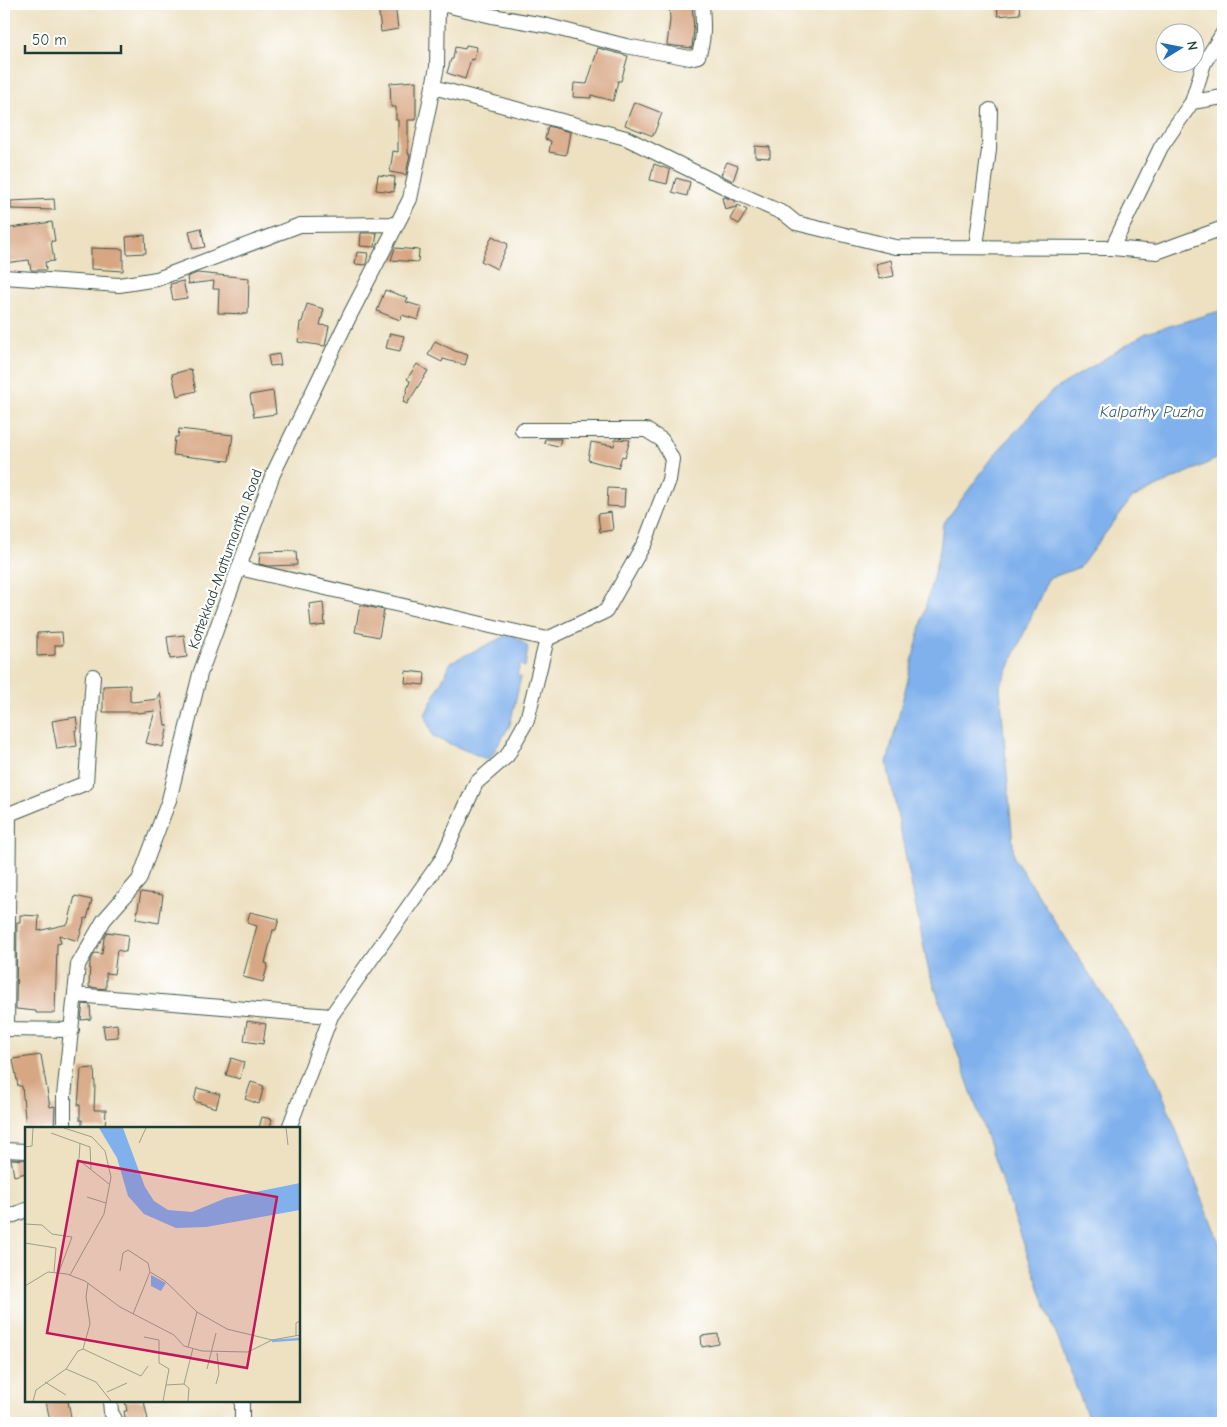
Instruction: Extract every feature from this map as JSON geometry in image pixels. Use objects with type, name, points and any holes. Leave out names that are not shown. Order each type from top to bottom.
[{"type":"street","points":[[438,6],[446,5],[492,16],[544,25],[626,46],[690,58],[698,56],[702,48],[704,32],[702,4]]},
{"type":"street","name":"Kottekkad-Mattumantha Road","points":[[64,1127],[64,1096],[78,965],[104,920],[139,880],[170,800],[200,674],[272,474],[350,315],[410,199],[437,68],[438,6]]},
{"type":"street","points":[[1112,248],[1161,147],[1192,102],[1204,63],[1223,33]]},
{"type":"street","points":[[433,87],[626,138],[732,191],[785,214],[796,223],[895,247],[1112,248],[1157,252],[1223,228]]},
{"type":"street","points":[[1192,102],[1223,97]]},
{"type":"street","points":[[976,246],[989,150],[990,110]]},
{"type":"street","points":[[4,277],[119,285],[156,279],[300,225],[397,224]]},
{"type":"street","points":[[239,568],[547,639],[606,611],[645,542],[669,480],[672,459],[662,440],[646,430],[522,430]]},
{"type":"street","points":[[289,1127],[331,1016],[442,859],[476,783],[507,756],[527,720],[547,639]]},
{"type":"street","points":[[72,1030],[6,1029],[7,814],[86,784],[93,676]]},
{"type":"street","points":[[75,995],[331,1016]]},
{"type":"street","points":[[4,1150],[25,1151]]},
{"type":"street","points":[[4,1219],[25,1210]]},
{"type":"street","points":[[110,1402],[111,1412],[117,1423]]},
{"type":"street","points":[[242,1402],[242,1423]]},
{"type":"water","name":"Kalpathy Puzha","points":[[1223,310],[1223,456],[1132,498],[1080,567],[1048,579],[1000,687],[1014,858],[1156,1077],[1223,1253],[1223,1423],[1090,1423],[1045,1305],[928,968],[887,763],[940,549],[943,524],[996,453],[1052,391],[1146,333]]},
{"type":"water","points":[[512,633],[528,647],[525,667],[520,665],[517,675],[521,677],[510,725],[489,760],[433,737],[425,715],[451,662]]},
{"type":"building","points":[[378,4],[395,4],[398,29],[381,32]]},
{"type":"building","points":[[669,4],[692,4],[694,30],[692,48],[667,45],[670,20]]},
{"type":"building","points":[[997,4],[1019,4],[1020,14],[998,16]]},
{"type":"building","points":[[466,45],[477,47],[474,60],[471,59],[465,79],[447,73],[451,59],[453,59],[455,47],[465,49]]},
{"type":"building","points":[[598,48],[628,56],[621,81],[618,81],[613,101],[591,95],[591,98],[573,97],[574,83],[587,84]]},
{"type":"building","points":[[416,81],[416,120],[408,120],[408,154],[410,154],[406,175],[390,172],[393,151],[398,152],[398,120],[396,120],[396,107],[391,107],[390,83]]},
{"type":"building","points":[[634,102],[662,113],[653,136],[625,125]]},
{"type":"building","points":[[548,126],[570,132],[566,155],[549,152],[551,141],[545,139]]},
{"type":"building","points":[[755,146],[770,147],[770,158],[755,157]]},
{"type":"building","points":[[727,162],[738,166],[733,181],[721,175]]},
{"type":"building","points":[[654,164],[670,170],[667,184],[650,180]]},
{"type":"building","points":[[378,175],[395,177],[394,192],[376,190]]},
{"type":"building","points":[[676,178],[690,182],[687,196],[672,192]]},
{"type":"building","points":[[725,197],[735,201],[736,207],[725,210],[722,198]]},
{"type":"building","points":[[54,199],[55,210],[11,209],[11,201]]},
{"type":"building","points":[[738,205],[747,210],[739,224],[730,219]]},
{"type":"building","points":[[52,222],[55,241],[51,241],[54,261],[45,262],[46,270],[31,270],[29,260],[4,263],[4,229]]},
{"type":"building","points":[[201,228],[205,247],[193,249],[189,231]]},
{"type":"building","points":[[361,233],[377,233],[375,247],[360,246]]},
{"type":"building","points":[[145,235],[146,253],[127,254],[126,237]]},
{"type":"building","points":[[492,236],[508,244],[497,269],[481,261]]},
{"type":"building","points":[[91,248],[123,249],[123,271],[91,269]]},
{"type":"building","points":[[395,248],[419,250],[418,262],[391,260]]},
{"type":"building","points":[[357,252],[368,253],[366,265],[355,264]]},
{"type":"building","points":[[891,260],[894,276],[879,279],[875,264]]},
{"type":"building","points":[[197,273],[249,278],[248,314],[218,313],[219,289],[213,289],[214,281],[188,284],[187,277]]},
{"type":"building","points":[[183,281],[187,298],[173,300],[170,284]]},
{"type":"building","points":[[385,290],[408,298],[406,302],[422,307],[418,320],[402,315],[400,320],[377,311]]},
{"type":"building","points":[[307,304],[324,309],[320,325],[329,326],[325,346],[298,342],[300,322],[302,322]]},
{"type":"building","points":[[390,333],[404,336],[400,351],[386,348]]},
{"type":"building","points":[[435,341],[468,355],[465,365],[443,359],[442,362],[428,355]]},
{"type":"building","points":[[279,354],[281,365],[270,366],[268,356]]},
{"type":"building","points":[[417,364],[428,371],[407,404],[403,402],[410,381],[407,379]]},
{"type":"building","points":[[191,369],[196,391],[177,396],[172,374]]},
{"type":"building","points":[[273,391],[276,414],[254,417],[250,395]]},
{"type":"building","points":[[179,429],[233,435],[229,461],[173,455],[175,437],[178,437]]},
{"type":"building","points":[[545,439],[561,439],[559,446],[544,443]]},
{"type":"building","points":[[615,439],[630,440],[625,457],[622,456],[618,468],[588,460],[591,442],[614,446]]},
{"type":"building","points":[[608,488],[625,489],[624,507],[607,506]]},
{"type":"building","points":[[611,512],[613,530],[600,532],[598,514]]},
{"type":"building","points":[[296,551],[297,565],[268,566],[259,564],[260,552]]},
{"type":"building","points":[[323,602],[325,625],[311,627],[309,604]]},
{"type":"building","points":[[360,605],[384,610],[379,637],[355,632]]},
{"type":"building","points":[[62,632],[63,645],[55,645],[55,655],[37,656],[37,633]]},
{"type":"building","points":[[184,635],[187,657],[170,659],[167,637]]},
{"type":"building","points":[[406,671],[425,673],[424,685],[405,683]]},
{"type":"building","points":[[130,685],[130,701],[133,702],[158,699],[160,692],[165,725],[168,726],[163,747],[146,743],[155,711],[137,713],[103,712],[103,686]]},
{"type":"building","points":[[76,717],[78,730],[75,730],[77,746],[57,749],[52,721]]},
{"type":"building","points":[[141,892],[163,895],[159,923],[136,919]]},
{"type":"building","points":[[75,896],[92,900],[78,941],[59,935],[61,943],[57,944],[55,1013],[36,1013],[36,1011],[16,1009],[17,922],[20,922],[20,915],[39,916],[38,931],[68,924]]},
{"type":"building","points":[[250,912],[279,919],[276,930],[273,930],[265,963],[268,964],[263,982],[243,977],[257,926],[247,923]]},
{"type":"building","points":[[107,932],[128,935],[126,952],[117,950],[114,974],[106,973],[106,989],[89,987],[90,961],[95,953],[102,954],[104,938]]},
{"type":"building","points":[[83,1004],[90,1005],[91,1019],[81,1020]]},
{"type":"building","points":[[247,1021],[266,1024],[263,1044],[244,1041]]},
{"type":"building","points":[[117,1024],[118,1037],[105,1038],[103,1026]]},
{"type":"building","points":[[41,1055],[50,1107],[55,1106],[54,1127],[26,1127],[22,1086],[18,1086],[13,1059]]},
{"type":"building","points":[[231,1058],[244,1062],[240,1079],[226,1075]]},
{"type":"building","points":[[94,1068],[94,1110],[106,1110],[105,1127],[82,1127],[80,1105],[78,1105],[81,1069]]},
{"type":"building","points":[[251,1082],[264,1086],[259,1104],[245,1099]]},
{"type":"building","points":[[197,1088],[220,1094],[216,1108],[194,1101]]},
{"type":"building","points":[[262,1117],[272,1119],[270,1127],[259,1127]]},
{"type":"building","points":[[11,1159],[25,1160],[25,1173],[14,1176]]},
{"type":"building","points":[[718,1334],[719,1344],[702,1347],[701,1336]]},
{"type":"building","points":[[46,1402],[68,1402],[71,1417],[50,1421]]},
{"type":"building","points":[[125,1402],[144,1402],[148,1420],[126,1423],[124,1411],[127,1411]]}]
